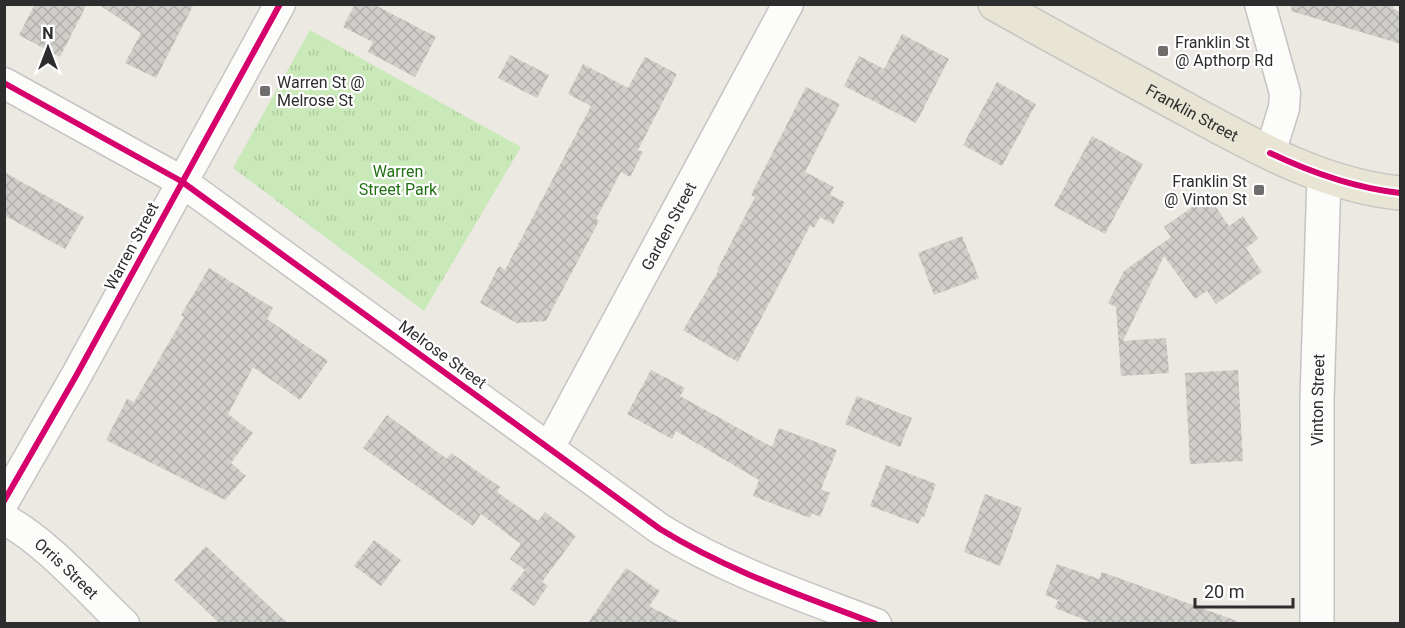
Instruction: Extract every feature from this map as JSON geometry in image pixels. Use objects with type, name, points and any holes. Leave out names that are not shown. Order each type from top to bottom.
[{"type":"main road","name":"Franklin Street","points":[[995,4],[1270,153],[1324,177],[1369,189],[1401,194]]},
{"type":"main road","name":"Vinton Street","points":[[1317,624],[1317,400],[1324,177]]},
{"type":"street","name":"Warren Street","points":[[4,501],[280,4]]},
{"type":"street","name":"Garden Street","points":[[549,448],[788,4]]},
{"type":"street","points":[[1260,4],[1285,93],[1284,108],[1270,153]]},
{"type":"street","name":"Melrose Street","points":[[4,83],[181,181],[660,529],[687,546],[739,571],[876,624]]},
{"type":"street","name":"Orris Street","points":[[4,519],[44,547],[124,624]]},
{"type":"green space","name":"Warren Street Park","points":[[310,30],[521,147],[424,311],[233,168]]},
{"type":"building","points":[[35,4],[87,4],[60,57],[19,35]]},
{"type":"building","points":[[98,4],[194,4],[156,78],[125,63],[141,33]]},
{"type":"building","points":[[355,4],[373,4],[436,37],[415,77],[368,52],[373,42],[343,27]]},
{"type":"building","points":[[1292,4],[1394,4],[1393,9],[1401,12],[1401,44],[1291,11]]},
{"type":"building","points":[[902,34],[949,59],[916,123],[844,86],[859,56],[884,69]]},
{"type":"building","points":[[510,55],[549,75],[537,98],[498,78]]},
{"type":"building","points":[[645,57],[677,74],[638,150],[643,152],[630,177],[621,172],[596,219],[599,221],[546,321],[517,323],[480,303],[499,266],[505,270],[591,106],[568,94],[583,64],[628,88]]},
{"type":"building","points":[[997,82],[1036,104],[1002,166],[963,145]]},
{"type":"building","points":[[806,87],[840,104],[805,172],[834,187],[830,195],[845,202],[833,224],[820,217],[814,228],[810,226],[738,362],[683,330],[719,270],[717,270],[755,197],[751,195]]},
{"type":"building","points":[[1092,136],[1143,164],[1105,234],[1054,206]]},
{"type":"building","points":[[4,172],[84,217],[65,249],[4,215]]},
{"type":"building","points":[[1208,196],[1229,226],[1243,216],[1258,239],[1246,248],[1262,272],[1216,304],[1207,291],[1195,299],[1164,256],[1123,341],[1166,338],[1169,373],[1121,376],[1116,307],[1108,303],[1124,271],[1171,237],[1164,227]]},
{"type":"building","points":[[962,236],[979,278],[934,295],[918,253]]},
{"type":"building","points":[[209,268],[273,308],[267,319],[328,361],[300,400],[253,367],[228,414],[253,433],[231,463],[246,476],[225,500],[106,440],[127,399],[134,402],[184,317],[181,315]]},
{"type":"building","points":[[651,370],[685,388],[680,396],[772,447],[779,428],[837,450],[821,489],[830,493],[820,517],[812,513],[810,518],[753,496],[759,480],[676,431],[672,439],[627,414]]},
{"type":"building","points":[[1238,370],[1243,461],[1190,464],[1185,373]]},
{"type":"building","points":[[857,396],[912,418],[900,447],[845,424]]},
{"type":"building","points":[[387,415],[447,459],[451,453],[500,487],[497,492],[538,521],[545,512],[576,536],[542,582],[548,586],[534,606],[510,589],[525,570],[510,559],[521,544],[481,514],[473,526],[363,448]]},
{"type":"building","points":[[886,465],[936,484],[924,517],[922,516],[918,524],[870,506]]},
{"type":"building","points":[[985,494],[1022,508],[1000,566],[964,552]]},
{"type":"building","points":[[374,540],[401,560],[381,586],[354,566]]},
{"type":"building","points":[[206,546],[288,624],[220,624],[174,580]]},
{"type":"building","points":[[1057,564],[1099,579],[1102,572],[1237,621],[1236,624],[1095,624],[1055,608],[1058,600],[1045,595]]},
{"type":"building","points":[[626,568],[660,591],[649,606],[683,624],[587,624]]},
{"type":"cycle path","points":[[4,501],[76,376],[280,4]]},
{"type":"cycle path","points":[[4,83],[181,181],[660,529],[739,570],[876,624]]},
{"type":"cycle path","points":[[1270,153],[1333,179],[1400,193]]},
{"type":"place","name":"Franklin St @ Apthorp Rd","points":[[1163,51]]},
{"type":"place","name":"Warren St @ Melrose St","points":[[265,91]]},
{"type":"place","name":"Franklin St @ Vinton St","points":[[1259,190]]}]
